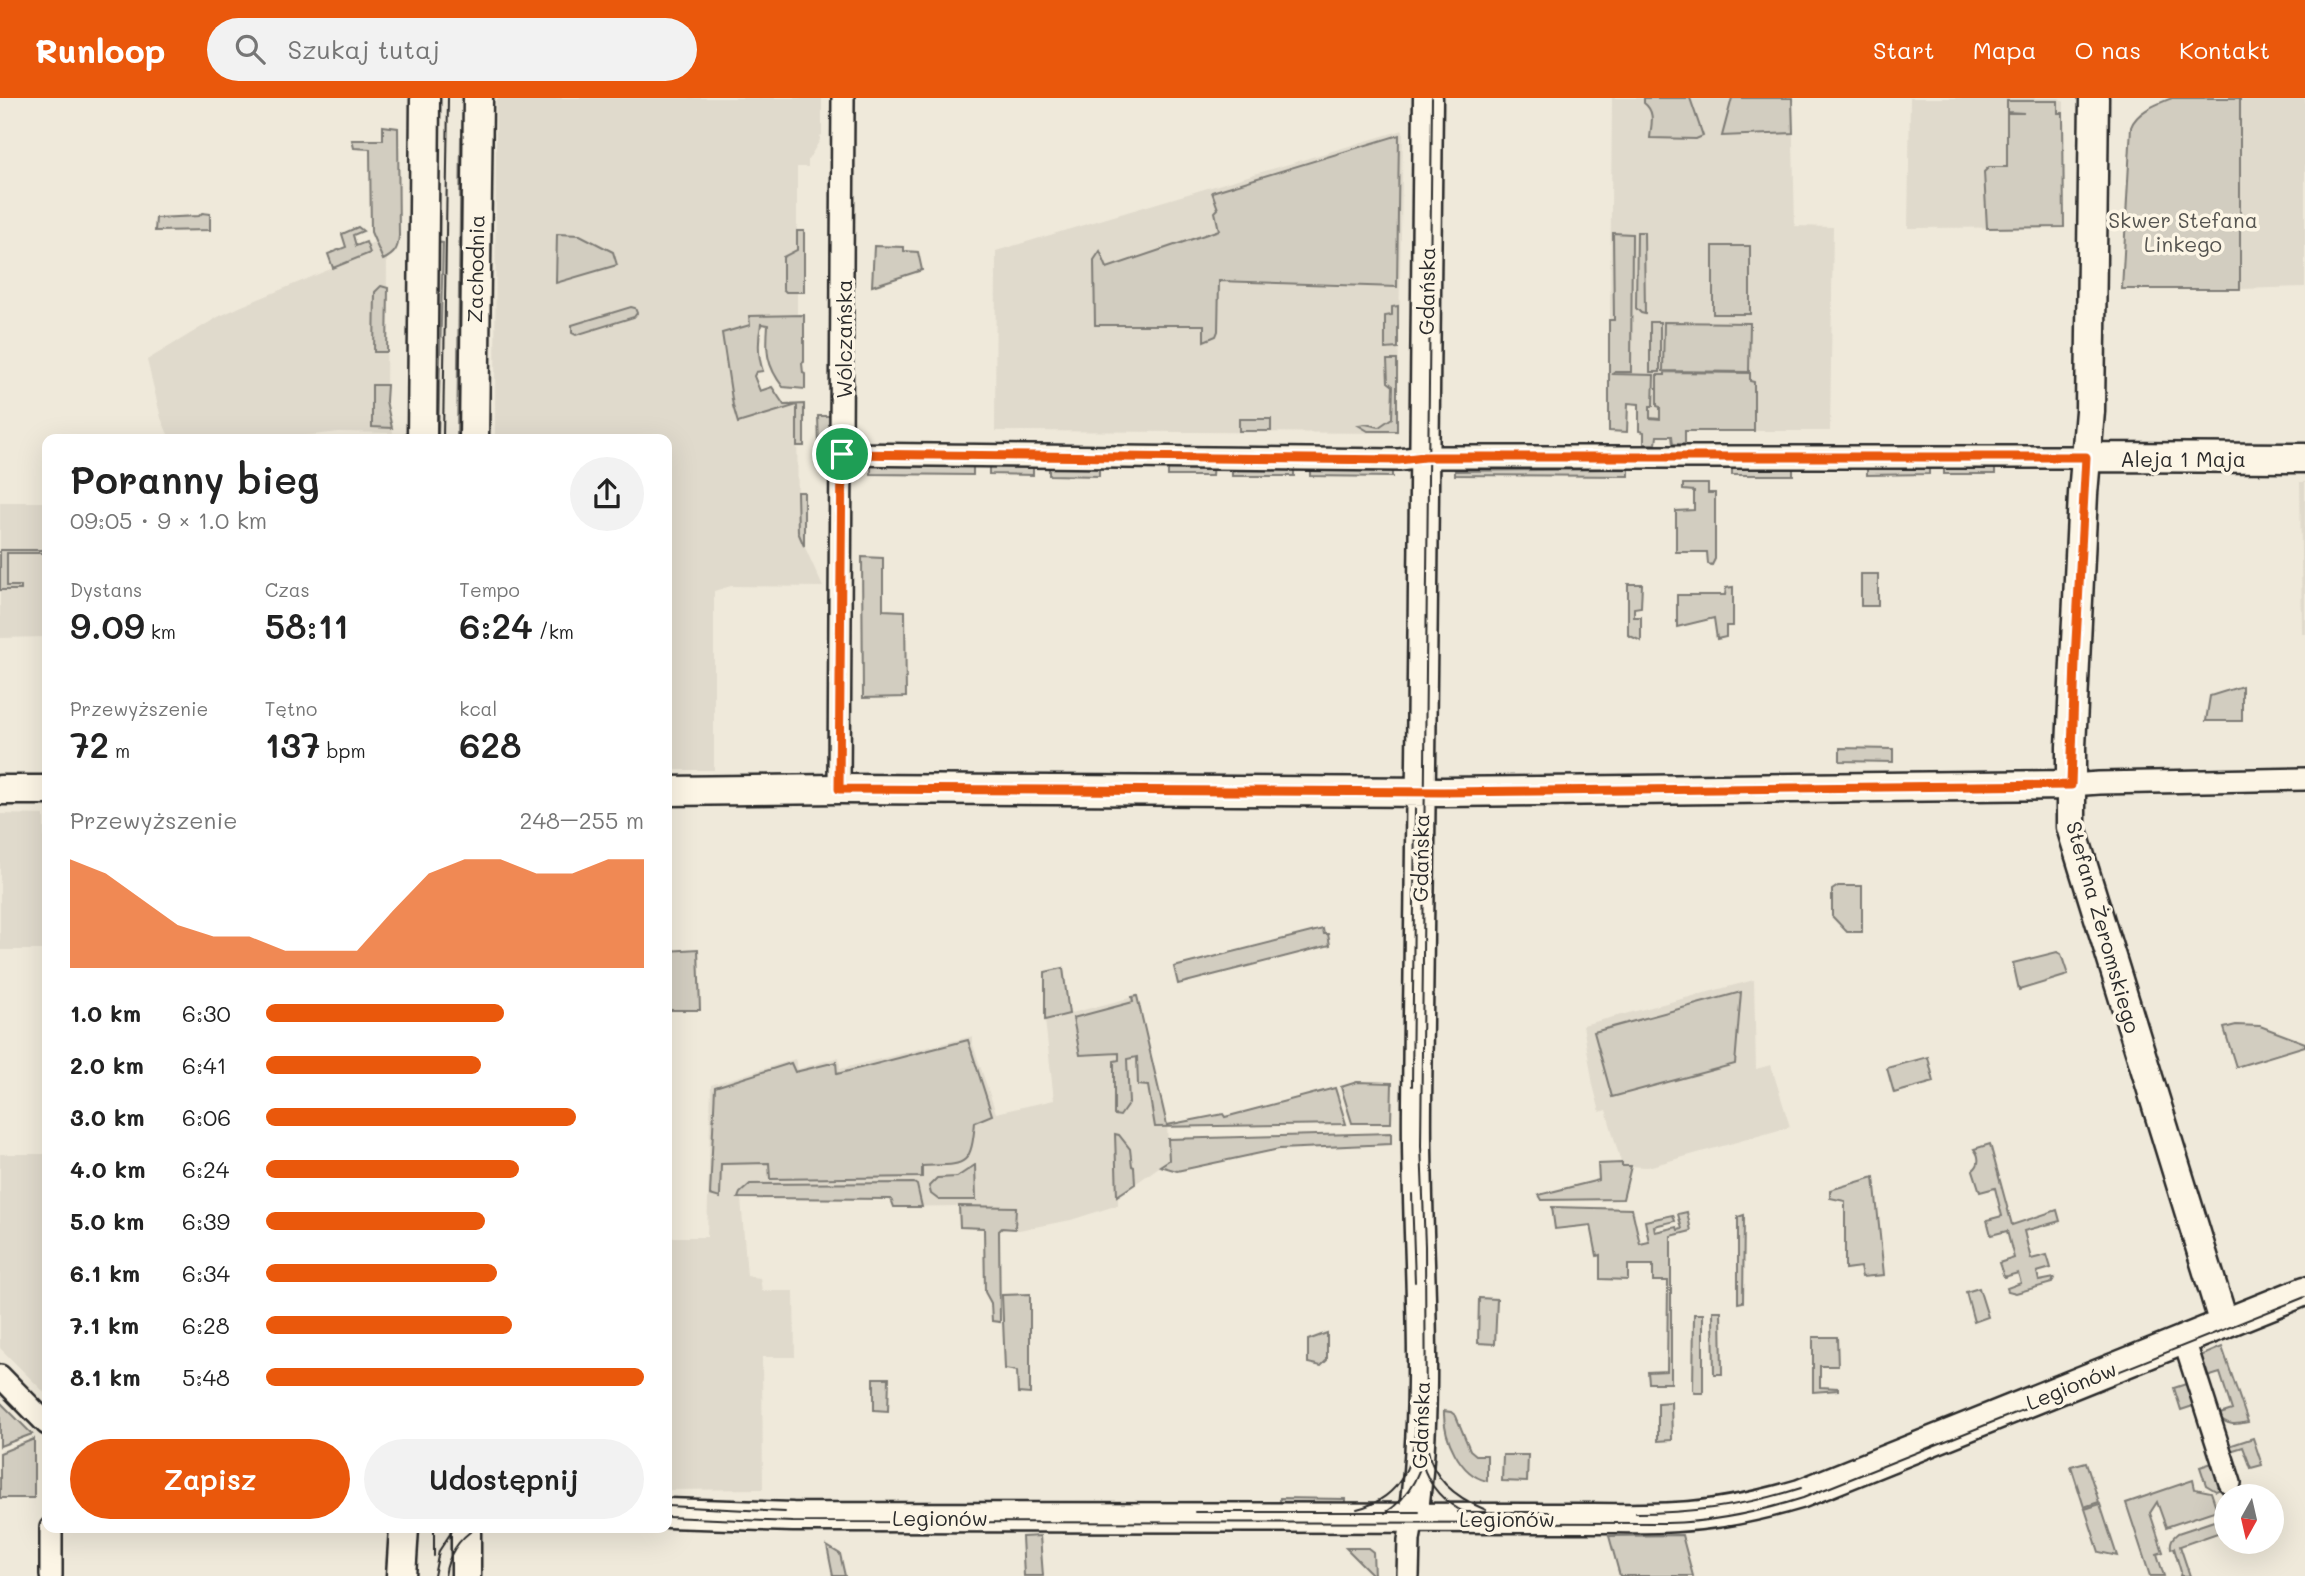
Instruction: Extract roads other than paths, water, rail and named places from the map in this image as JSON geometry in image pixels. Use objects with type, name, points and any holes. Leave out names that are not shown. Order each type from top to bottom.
[{"type":"street","points":[[422,434],[425,98]]},
{"type":"street","name":"Zachodnia","points":[[474,434],[478,98]]},
{"type":"street","name":"Wólczańska","points":[[839,789],[843,98]]},
{"type":"street","name":"Gdańska","points":[[1408,1576],[1409,1540],[1422,1442],[1416,1151],[1428,98]]},
{"type":"street","name":"Stefana Żeromskiego","points":[[2100,102],[2090,411],[2082,507],[2070,827],[2224,1324]]},
{"type":"street","name":"Aleja 1 Maja","points":[[842,454],[1399,460],[1424,457],[2305,458]]},
{"type":"street","points":[[672,791],[839,789],[1421,792],[2071,785],[2305,779]]},
{"type":"street","points":[[0,790],[42,790]]},
{"type":"street","name":"Legionów","points":[[672,1513],[793,1517],[1672,1518],[1708,1514],[1758,1506],[1800,1494],[2305,1291]]},
{"type":"street","points":[[2184,1340],[2230,1483]]},
{"type":"street","points":[[0,1377],[42,1419]]},
{"type":"street","points":[[51,1533],[51,1576]]},
{"type":"street","points":[[401,1576],[404,1533]]},
{"type":"street","points":[[466,1533],[466,1576]]},
{"type":"tram line","points":[[443,434],[448,98]]},
{"type":"tram line","points":[[1385,1513],[1403,1498],[1415,1480],[1423,1459],[1426,1436],[1425,1246],[1421,1146],[1432,98]]},
{"type":"tram line","points":[[1412,1086],[1415,809]]},
{"type":"tram line","points":[[1412,1194],[1415,1282]]},
{"type":"tram line","points":[[672,1517],[793,1522],[1667,1523],[1719,1518],[1803,1498],[2305,1297]]},
{"type":"tram line","points":[[1357,1509],[1386,1495],[1404,1474],[1413,1447],[1416,1415]]},
{"type":"tram line","points":[[1428,1450],[1441,1480],[1457,1494],[1486,1510]]},
{"type":"tram line","points":[[1422,1463],[1438,1493],[1466,1513]]},
{"type":"tram line","points":[[1636,1513],[1720,1507],[1801,1488]]},
{"type":"tram line","points":[[672,1506],[785,1512]]},
{"type":"tram line","points":[[1195,1512],[1419,1512]]},
{"type":"tram line","points":[[1457,1512],[1552,1512]]},
{"type":"tram line","points":[[434,1533],[434,1556]]},
{"type":"tram line","points":[[434,1576],[439,1551],[451,1533]]},
{"type":"tram line","points":[[445,1576],[455,1548],[469,1533]]},
{"type":"park label","name":"Skwer Stefana Linkego","points":[[2183,231]]}]
